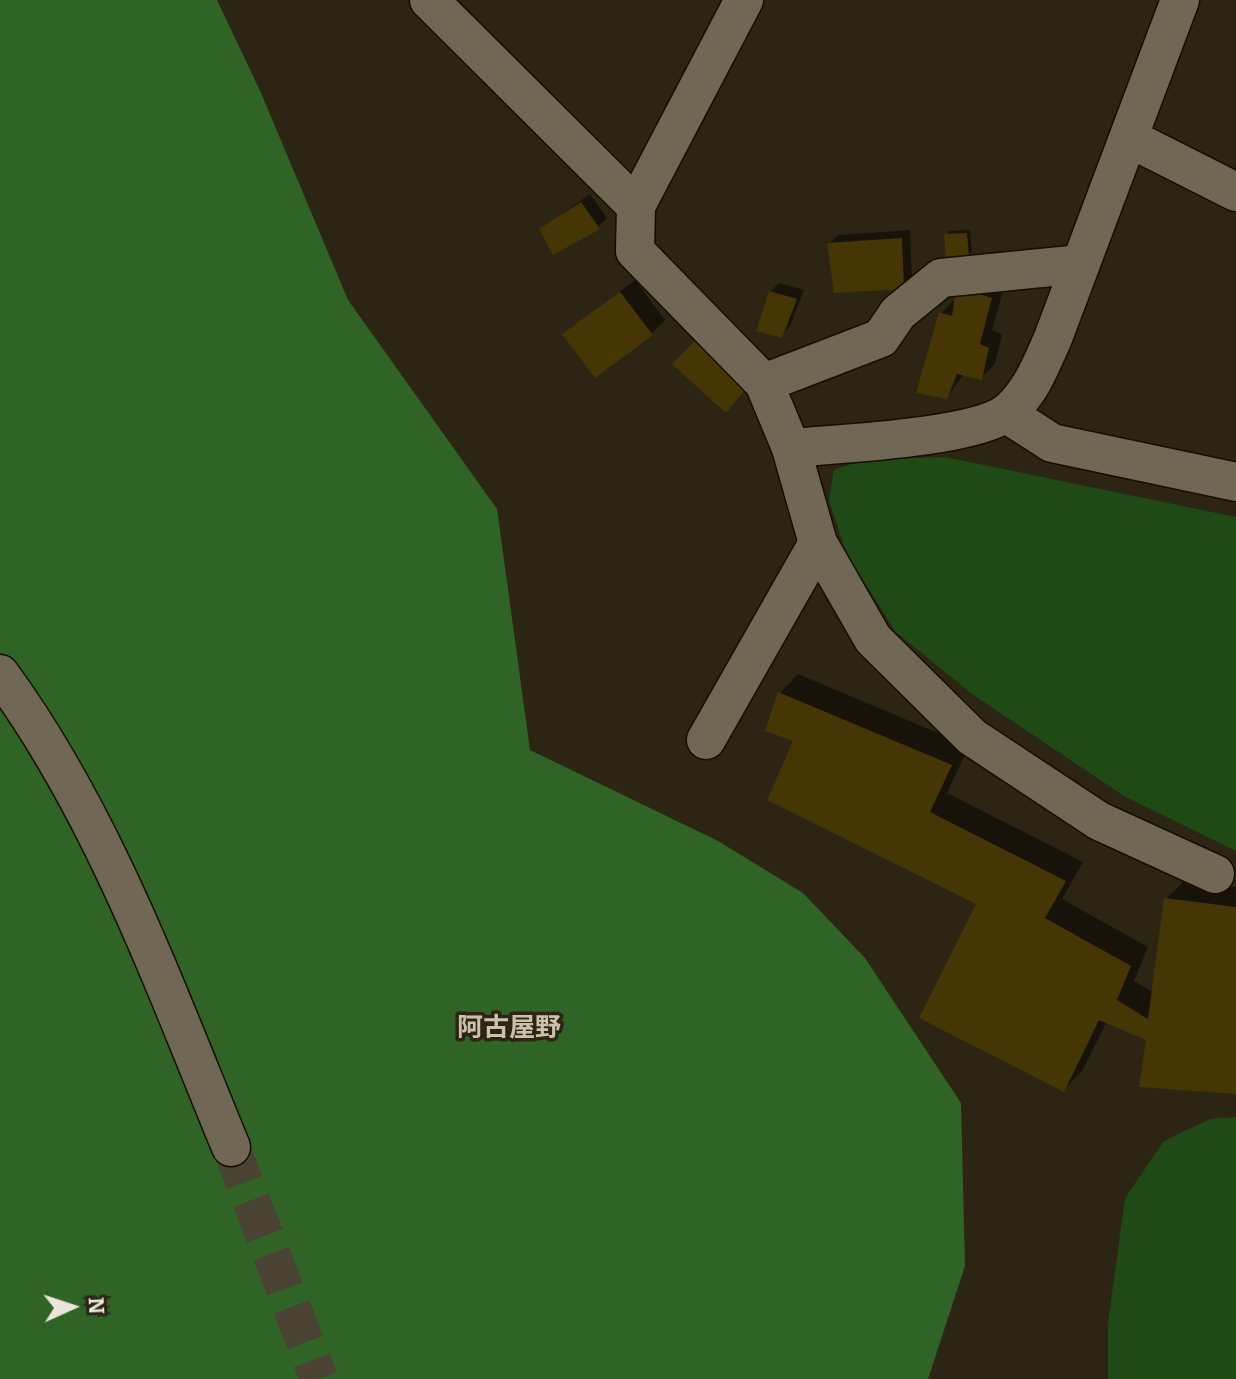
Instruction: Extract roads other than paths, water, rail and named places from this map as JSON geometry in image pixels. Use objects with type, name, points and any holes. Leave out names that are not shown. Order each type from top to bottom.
[{"type":"street","points":[[429,0],[636,206]]},
{"type":"street","points":[[744,0],[636,206],[635,251],[764,383],[791,448],[818,543],[873,639],[972,737],[1099,821],[1215,874]]},
{"type":"street","points":[[791,448],[952,433],[1007,414],[1033,383],[1180,0]]},
{"type":"street","points":[[1129,138],[1236,192]]},
{"type":"street","points":[[764,383],[881,338],[898,313],[941,278],[1081,264]]},
{"type":"street","points":[[1007,414],[1052,443],[1236,482]]},
{"type":"street","points":[[706,740],[818,543]]},
{"type":"street","points":[[0,674],[26,709],[123,884],[231,1147]]},
{"type":"tunnel","points":[[231,1147],[319,1379]]},
{"type":"district","name":"阿古屋野","points":[[509,1029]]}]
